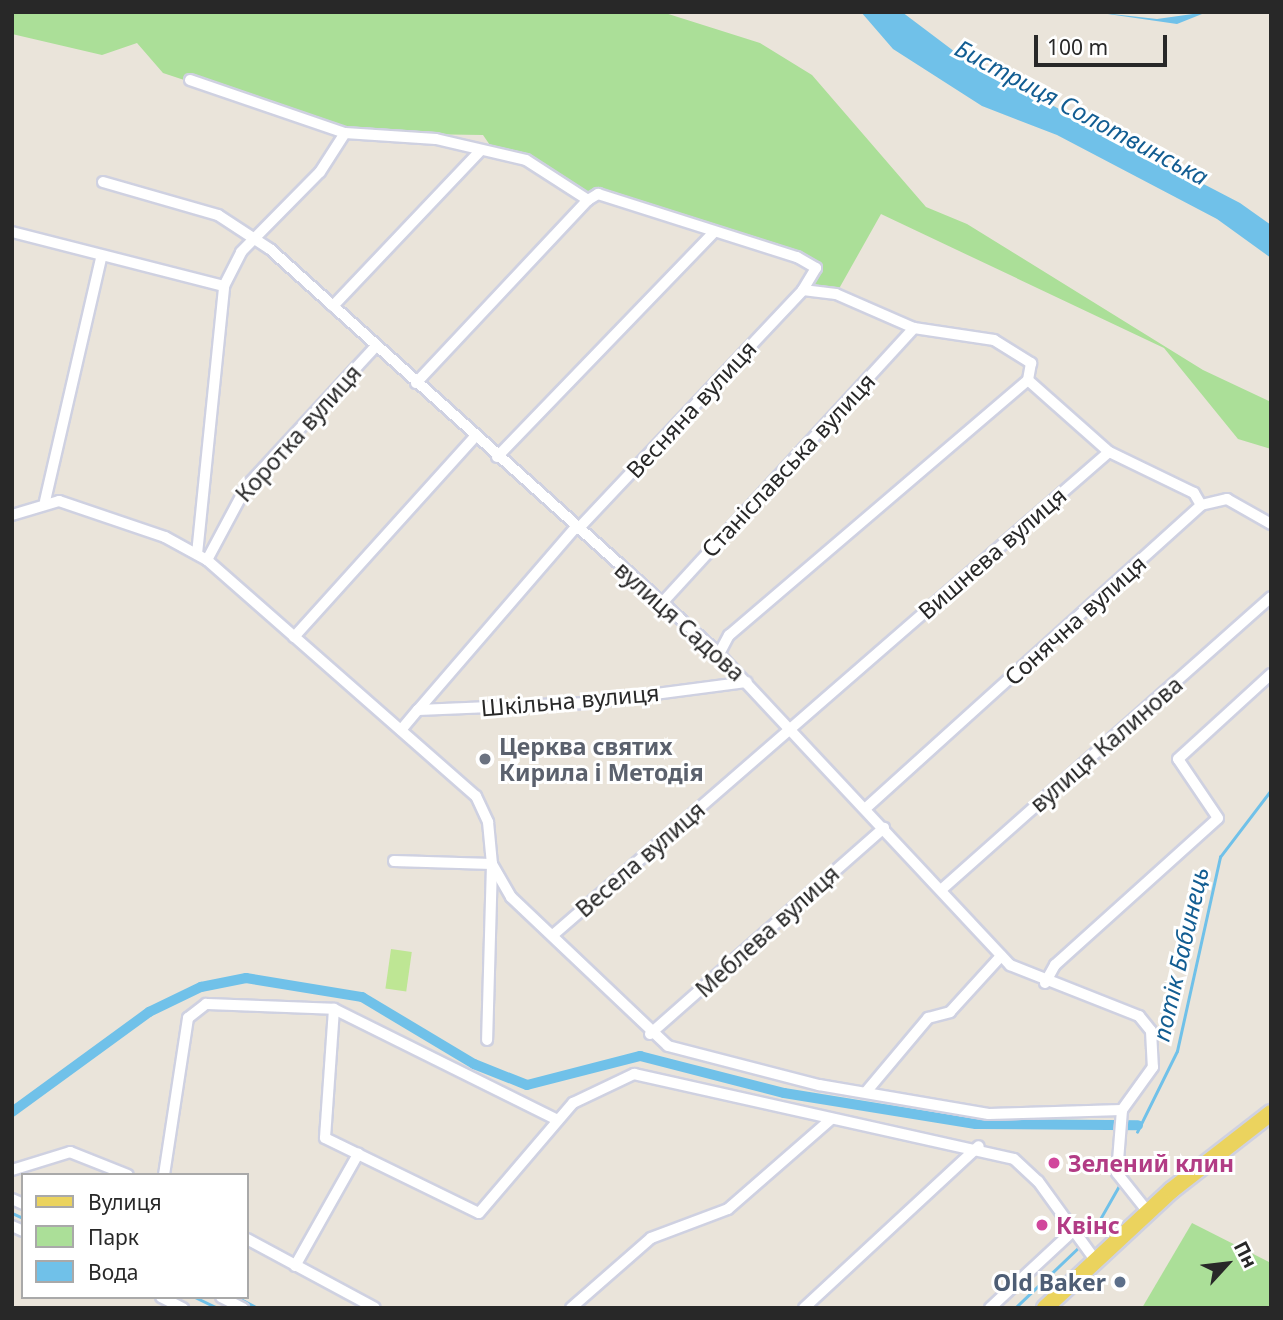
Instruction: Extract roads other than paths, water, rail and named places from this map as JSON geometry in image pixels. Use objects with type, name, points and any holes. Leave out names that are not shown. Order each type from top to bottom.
[{"type":"main road","points":[[1045,1308],[1148,1212],[1271,1113]]},
{"type":"street","points":[[190,80],[345,133],[377,131],[526,160],[588,200]]},
{"type":"street","points":[[197,554],[224,286],[241,252],[334,156],[345,133]]},
{"type":"street","points":[[333,306],[480,151]]},
{"type":"street","name":"вулиця Садова","points":[[103,182],[218,215],[254,241],[333,306],[497,457],[719,654],[791,726],[1001,956],[1045,983],[1129,1010],[1151,1031],[1153,1068],[1122,1114]]},
{"type":"street","points":[[416,383],[588,200],[597,194],[816,268],[803,290],[836,294],[914,328],[994,340],[1031,363],[1028,380],[729,635],[719,654]]},
{"type":"street","points":[[12,232],[101,258],[224,286]]},
{"type":"street","points":[[497,457],[714,232]]},
{"type":"street","points":[[45,502],[101,258]]},
{"type":"street","name":"Весняна вулиця","points":[[418,710],[577,528],[803,290]]},
{"type":"street","name":"Станіславська вулиця","points":[[662,603],[914,328]]},
{"type":"street","name":"Коротка вулиця","points":[[207,561],[246,487],[375,347]]},
{"type":"street","points":[[1028,380],[1109,452],[1194,493],[1201,505],[1227,499],[1271,524]]},
{"type":"street","points":[[294,637],[475,437]]},
{"type":"street","name":"Вишнева вулиця","points":[[791,726],[1109,452]]},
{"type":"street","points":[[12,515],[45,502],[139,528],[197,554],[476,796],[488,822],[492,864],[487,1040]]},
{"type":"street","name":"Сонячна вулиця","points":[[866,808],[1201,505]]},
{"type":"street","name":"вулиця Калинова","points":[[941,890],[1271,597]]},
{"type":"street","points":[[1045,983],[1055,965],[1217,818],[1182,774],[1178,760],[1271,674]]},
{"type":"street","name":"Шкільна вулиця","points":[[418,710],[587,703],[747,682]]},
{"type":"street","points":[[401,730],[418,710]]},
{"type":"street","name":"Весела вулиця","points":[[553,935],[791,726]]},
{"type":"street","name":"Меблева вулиця","points":[[650,1034],[884,828]]},
{"type":"street","points":[[394,861],[492,864]]},
{"type":"street","points":[[492,864],[512,897],[650,1034],[668,1046],[763,1072],[989,1114],[1122,1114],[1117,1173],[1148,1212]]},
{"type":"street","points":[[866,1092],[928,1018],[950,1012],[1001,956]]},
{"type":"street","points":[[164,1173],[188,1018],[206,1004],[334,1009],[556,1119]]},
{"type":"street","points":[[334,1009],[325,1138],[479,1213],[556,1119],[606,1083],[634,1074],[831,1119],[979,1146],[1014,1159],[1074,1230],[1096,1261]]},
{"type":"street","points":[[571,1308],[651,1238],[728,1209],[831,1119]]},
{"type":"street","points":[[804,1308],[979,1146]]},
{"type":"street","points":[[12,1170],[70,1152],[123,1173]]},
{"type":"street","points":[[296,1266],[358,1154]]},
{"type":"street","points":[[990,1308],[1074,1230]]},
{"type":"street","points":[[248,1240],[375,1308]]},
{"type":"street","points":[[165,1299],[183,1308]]},
{"type":"street","points":[[225,1299],[243,1308]]},
{"type":"water","points":[[861,12],[902,12],[967,61],[1240,203],[1271,225],[1271,258],[1217,219],[1057,135],[982,106],[893,49]]},
{"type":"water","points":[[1094,12],[1157,19],[1207,12],[1177,24]]},
{"type":"waterway","name":"потік Бабинець","points":[[1137,1132],[1177,1051],[1220,857],[1271,790]]},
{"type":"waterway","points":[[12,1112],[149,1012],[201,987],[246,978],[362,997],[474,1064],[527,1085],[640,1056],[784,1093],[976,1124],[1138,1125]]},
{"type":"waterway","name":"потік Бабинець","points":[[1091,1235],[1119,1186]]},
{"type":"waterway","points":[[12,1213],[21,1217]]},
{"type":"waterway","name":"потік Бабинець","points":[[1015,1308],[1077,1249]]},
{"type":"waterway","points":[[199,1299],[218,1308]]},
{"type":"waterway","points":[[241,1299],[258,1308]]},
{"type":"place","name":"Церква святих Кирила і Методія","points":[[485,759]]},
{"type":"place","name":"Зелений клин","points":[[1054,1163]]},
{"type":"place","name":"Квінс","points":[[1042,1225]]},
{"type":"place","name":"Old Baker","points":[[1120,1282]]},
{"type":"water label","name":"Бистриця Солотвинська","points":[[1082,112]]}]
